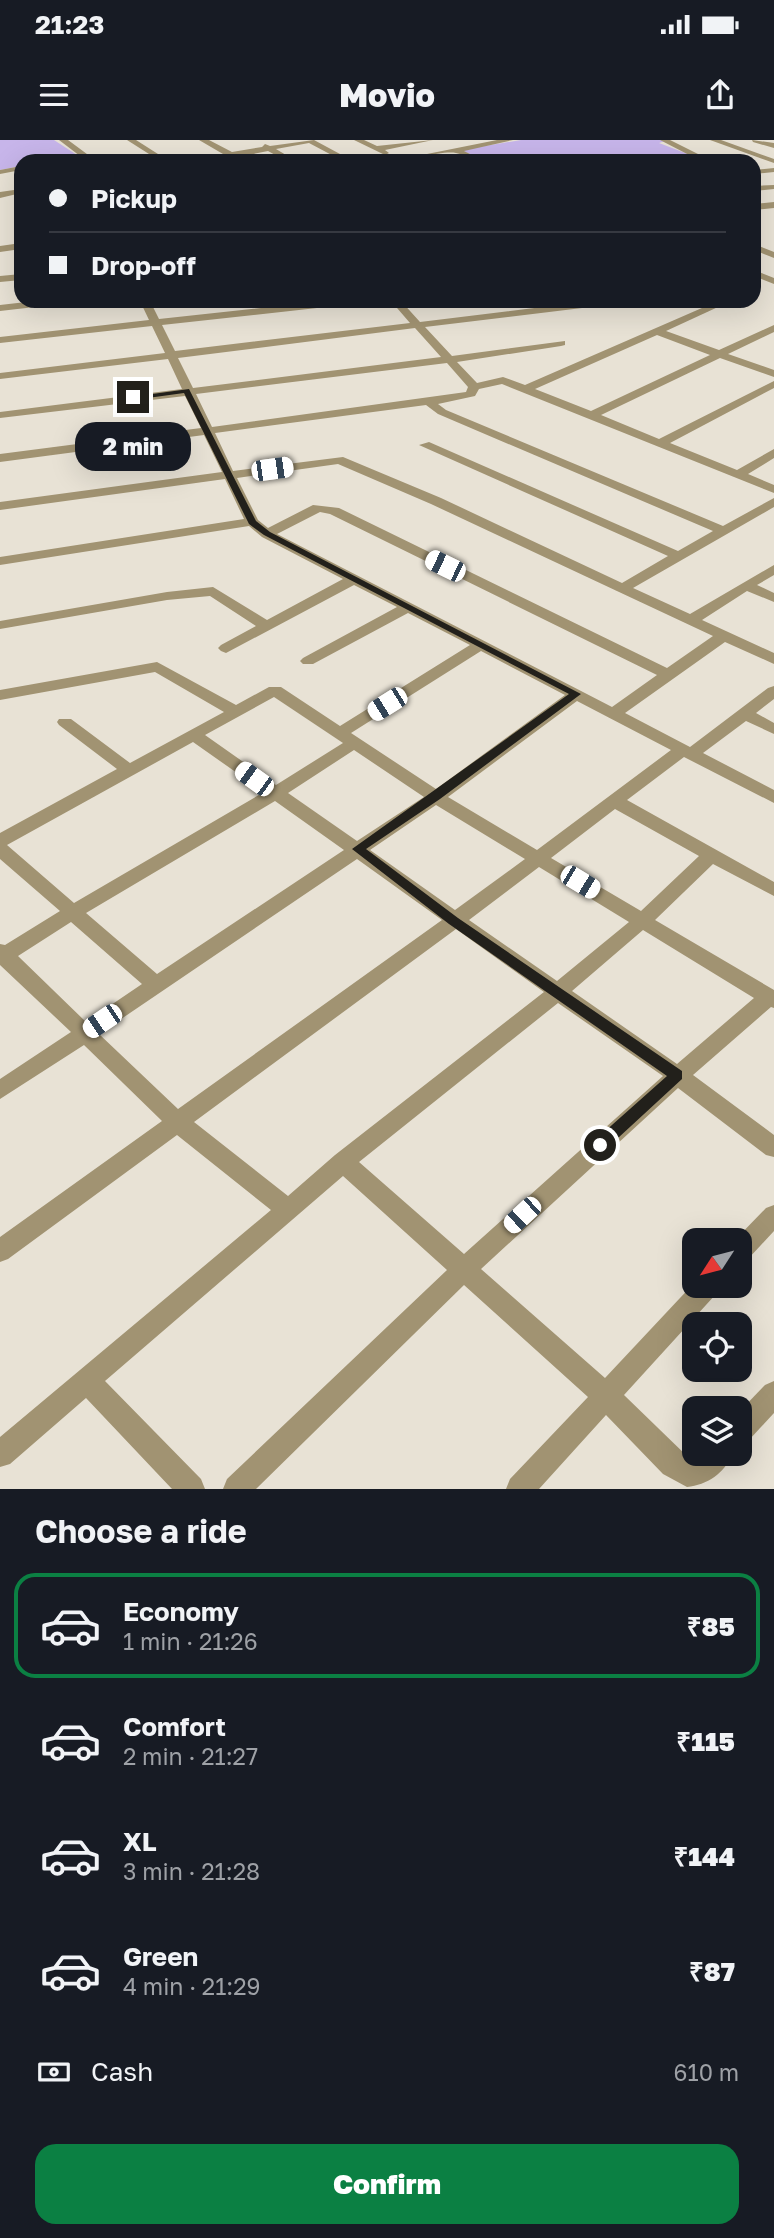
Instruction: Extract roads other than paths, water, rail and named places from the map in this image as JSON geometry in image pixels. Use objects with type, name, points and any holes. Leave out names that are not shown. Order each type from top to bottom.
[{"type":"street","points":[[63,140],[83,154]]},
{"type":"street","points":[[131,140],[154,154]]},
{"type":"street","points":[[203,140],[229,154]]},
{"type":"street","points":[[253,140],[279,154]]},
{"type":"street","points":[[236,154],[309,140],[336,154]]},
{"type":"street","points":[[358,140],[385,154]]},
{"type":"street","points":[[376,149],[429,140]]},
{"type":"street","points":[[434,154],[506,140]]},
{"type":"street","points":[[665,140],[665,143],[694,154]]},
{"type":"street","points":[[714,140],[750,153],[774,147]]},
{"type":"street","points":[[756,140],[774,147]]},
{"type":"street","points":[[456,150],[465,154]]},
{"type":"street","points":[[148,308],[252,522],[267,534],[774,797]]},
{"type":"street","points":[[0,340],[293,308]]},
{"type":"street","points":[[402,308],[474,387]]},
{"type":"street","points":[[0,376],[558,308]]},
{"type":"street","points":[[525,389],[709,308]]},
{"type":"street","points":[[592,415],[774,328]]},
{"type":"street","points":[[655,331],[774,374]]},
{"type":"street","points":[[0,415],[447,360],[561,343]]},
{"type":"street","points":[[474,387],[503,380],[774,489]]},
{"type":"street","points":[[660,443],[774,384]]},
{"type":"street","points":[[0,458],[462,397],[471,394],[474,387]]},
{"type":"street","points":[[428,401],[442,412],[723,530]]},
{"type":"street","points":[[425,445],[679,555]]},
{"type":"street","points":[[737,475],[774,453]]},
{"type":"street","points":[[0,506],[339,460],[436,501],[774,659]]},
{"type":"street","points":[[624,588],[774,502]]},
{"type":"street","points":[[267,534],[318,508],[334,511],[667,674]]},
{"type":"street","points":[[0,561],[252,522]]},
{"type":"street","points":[[691,620],[774,569]]},
{"type":"street","points":[[226,648],[354,579]]},
{"type":"street","points":[[747,586],[774,598]]},
{"type":"street","points":[[0,625],[167,596],[214,591],[267,626]]},
{"type":"street","points":[[308,661],[409,607]]},
{"type":"street","points":[[614,713],[723,636]]},
{"type":"street","points":[[288,1210],[177,1122],[1,955],[127,878],[274,794],[346,739],[482,644]]},
{"type":"street","points":[[0,695],[157,667],[236,712]]},
{"type":"street","points":[[0,841],[275,690],[436,797],[772,999],[677,1075],[464,1268],[237,1489]]},
{"type":"street","points":[[0,1251],[454,921],[613,800],[745,714],[774,691]]},
{"type":"street","points":[[0,1090],[436,797],[576,694]]},
{"type":"street","points":[[745,714],[774,729]]},
{"type":"street","points":[[65,722],[130,770]]},
{"type":"street","points":[[194,735],[274,794],[358,849],[454,921],[677,1075],[774,1148]]},
{"type":"street","points":[[613,800],[774,890]]},
{"type":"street","points":[[0,849],[156,985]]},
{"type":"street","points":[[0,1454],[342,1162],[558,992],[643,920],[711,855]]},
{"type":"street","points":[[342,1162],[605,1395],[673,1464],[687,1473],[699,1472],[706,1466]]},
{"type":"street","points":[[752,1239],[774,1216]]},
{"type":"street","points":[[520,1489],[696,1298]]},
{"type":"street","points":[[86,1380],[191,1489]]},
{"type":"street","points":[[752,1418],[774,1394]]}]
